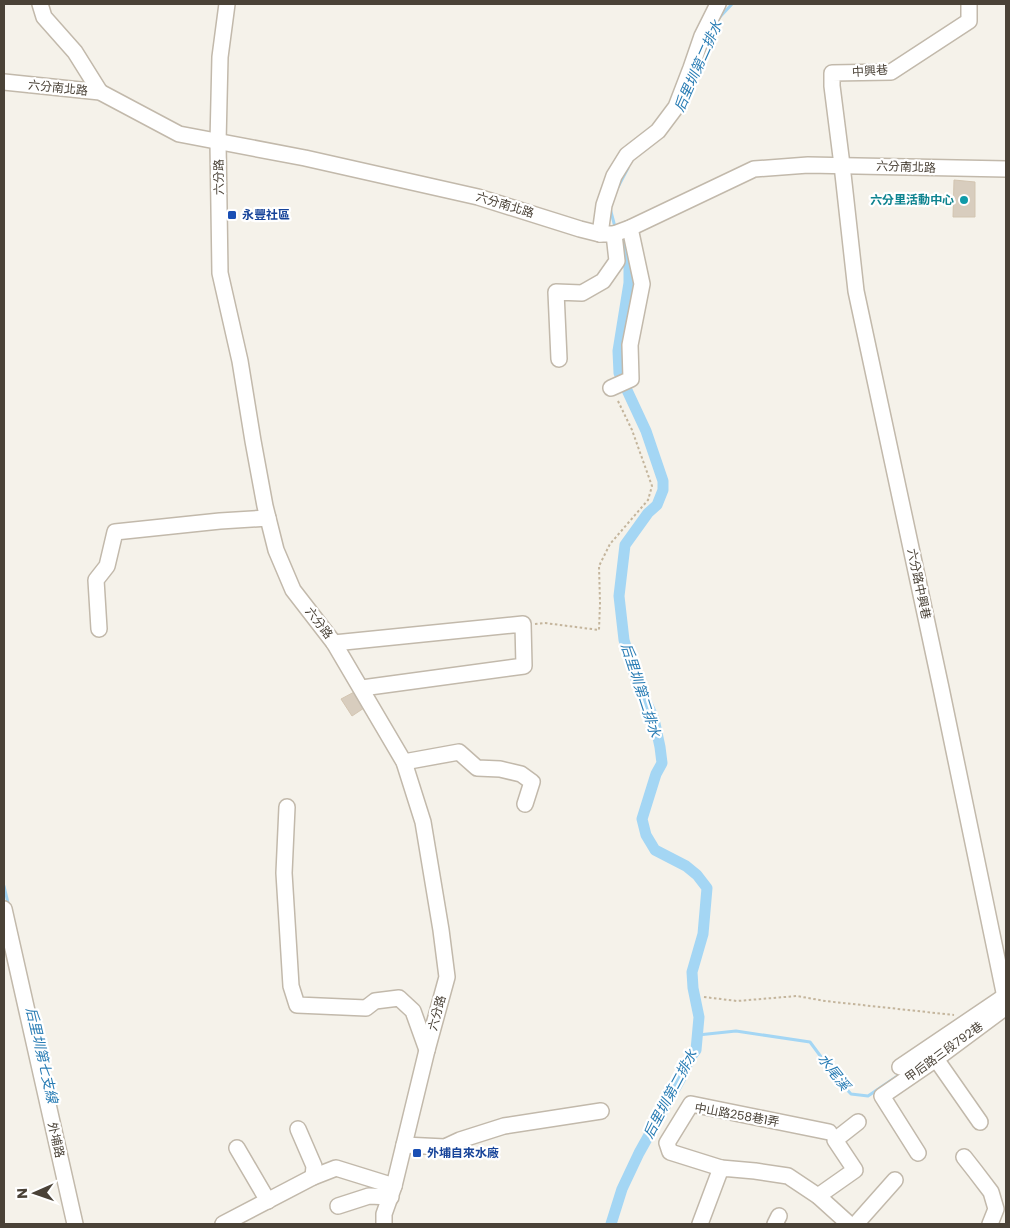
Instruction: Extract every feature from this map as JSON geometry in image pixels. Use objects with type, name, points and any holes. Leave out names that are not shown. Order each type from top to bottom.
[{"type":"street","points":[[40,4],[44,17],[75,52],[100,92]]},
{"type":"street","name":"六分路","points":[[227,4],[220,57],[218,142],[220,273],[240,361],[268,518],[276,550],[293,590],[334,643],[404,762],[423,822],[441,930],[447,977],[427,1050],[393,1191],[384,1214],[384,1224]]},
{"type":"street","points":[[558,359],[556,292],[582,293],[603,281],[617,261],[607,234],[604,205],[614,176],[627,155],[658,131],[676,106],[702,36],[718,4]]},
{"type":"street","name":"中興巷","points":[[842,165],[832,73],[891,72],[969,21],[969,4]]},
{"type":"street","name":"六分南北路","points":[[4,82],[100,92],[179,134],[305,158],[478,197],[580,229],[607,234],[630,228],[754,169],[808,165],[842,165],[1006,170]]},
{"type":"street","name":"六分路中興巷","points":[[842,165],[856,291],[1006,1002]]},
{"type":"street","points":[[612,388],[631,379],[630,345],[642,284],[630,228]]},
{"type":"street","points":[[99,629],[96,580],[107,566],[116,532],[268,518]]},
{"type":"street","points":[[334,643],[523,624],[524,666],[362,688]]},
{"type":"street","points":[[404,762],[459,752],[478,768],[500,769],[520,774],[532,782],[525,804]]},
{"type":"street","points":[[287,807],[284,873],[291,986],[297,1005],[366,1008],[375,1001],[399,998],[413,1011],[427,1050]]},
{"type":"street","name":"外埔路","points":[[4,909],[75,1224]]},
{"type":"street","points":[[900,1067],[1006,1002]]},
{"type":"street","name":"甲后路三段792巷","points":[[918,1153],[882,1096],[936,1059],[1006,1002]]},
{"type":"street","points":[[936,1059],[980,1122]]},
{"type":"street","name":"中山路258巷1弄","points":[[721,1168],[670,1152],[667,1143],[691,1104],[829,1132]]},
{"type":"street","points":[[404,1145],[445,1147],[460,1140],[504,1126],[601,1112]]},
{"type":"street","points":[[818,1196],[855,1170],[836,1140],[858,1122]]},
{"type":"street","points":[[298,1129],[314,1166],[313,1177]]},
{"type":"street","points":[[237,1148],[268,1201]]},
{"type":"street","points":[[964,1157],[991,1192],[996,1209],[990,1224]]},
{"type":"street","points":[[223,1224],[252,1218],[268,1201],[313,1177],[336,1168],[393,1191]]},
{"type":"street","points":[[700,1224],[721,1168],[788,1176],[818,1196],[848,1224]]},
{"type":"street","points":[[856,1224],[895,1180]]},
{"type":"street","points":[[338,1206],[368,1196],[393,1191]]},
{"type":"path","points":[[523,624],[545,623],[599,630],[599,566],[610,544],[648,500],[652,486],[632,430],[612,388]]},
{"type":"path","points":[[704,996],[737,1001],[797,996],[825,1001],[954,1015]]},
{"type":"building","name":"六分里活動中心","points":[[954,180],[975,182],[975,217],[953,217]]},
{"type":"building","points":[[358,690],[367,706],[352,716],[341,699]]},
{"type":"waterway","name":"后里圳第二排水","points":[[719,18],[732,4]]},
{"type":"waterway","name":"后里圳第二排水","points":[[618,187],[628,168]]},
{"type":"waterway","name":"后里圳第二排水","points":[[610,208],[615,227]]},
{"type":"waterway","name":"后里圳第二排水","points":[[611,1224],[622,1189],[639,1153],[696,1050],[699,1017],[692,972],[703,934],[707,888],[697,875],[686,866],[655,850],[646,835],[642,819],[656,774],[662,763],[654,719],[636,679],[624,640],[619,596],[625,545],[648,513],[657,505],[663,490],[663,481],[646,431],[619,373],[618,351],[629,283],[629,267],[620,243]]},
{"type":"waterway","name":"后里圳第七支線","points":[[4,886],[9,907]]},
{"type":"waterway","name":"水尾溪","points":[[698,1035],[736,1031],[810,1042],[851,1094],[868,1096],[902,1073]]},
{"type":"place","name":"六分里活動中心","points":[[964,200]]},
{"type":"place","name":"永豐社區","points":[[232,215]]},
{"type":"place","name":"外埔自來水廠","points":[[417,1153]]}]
